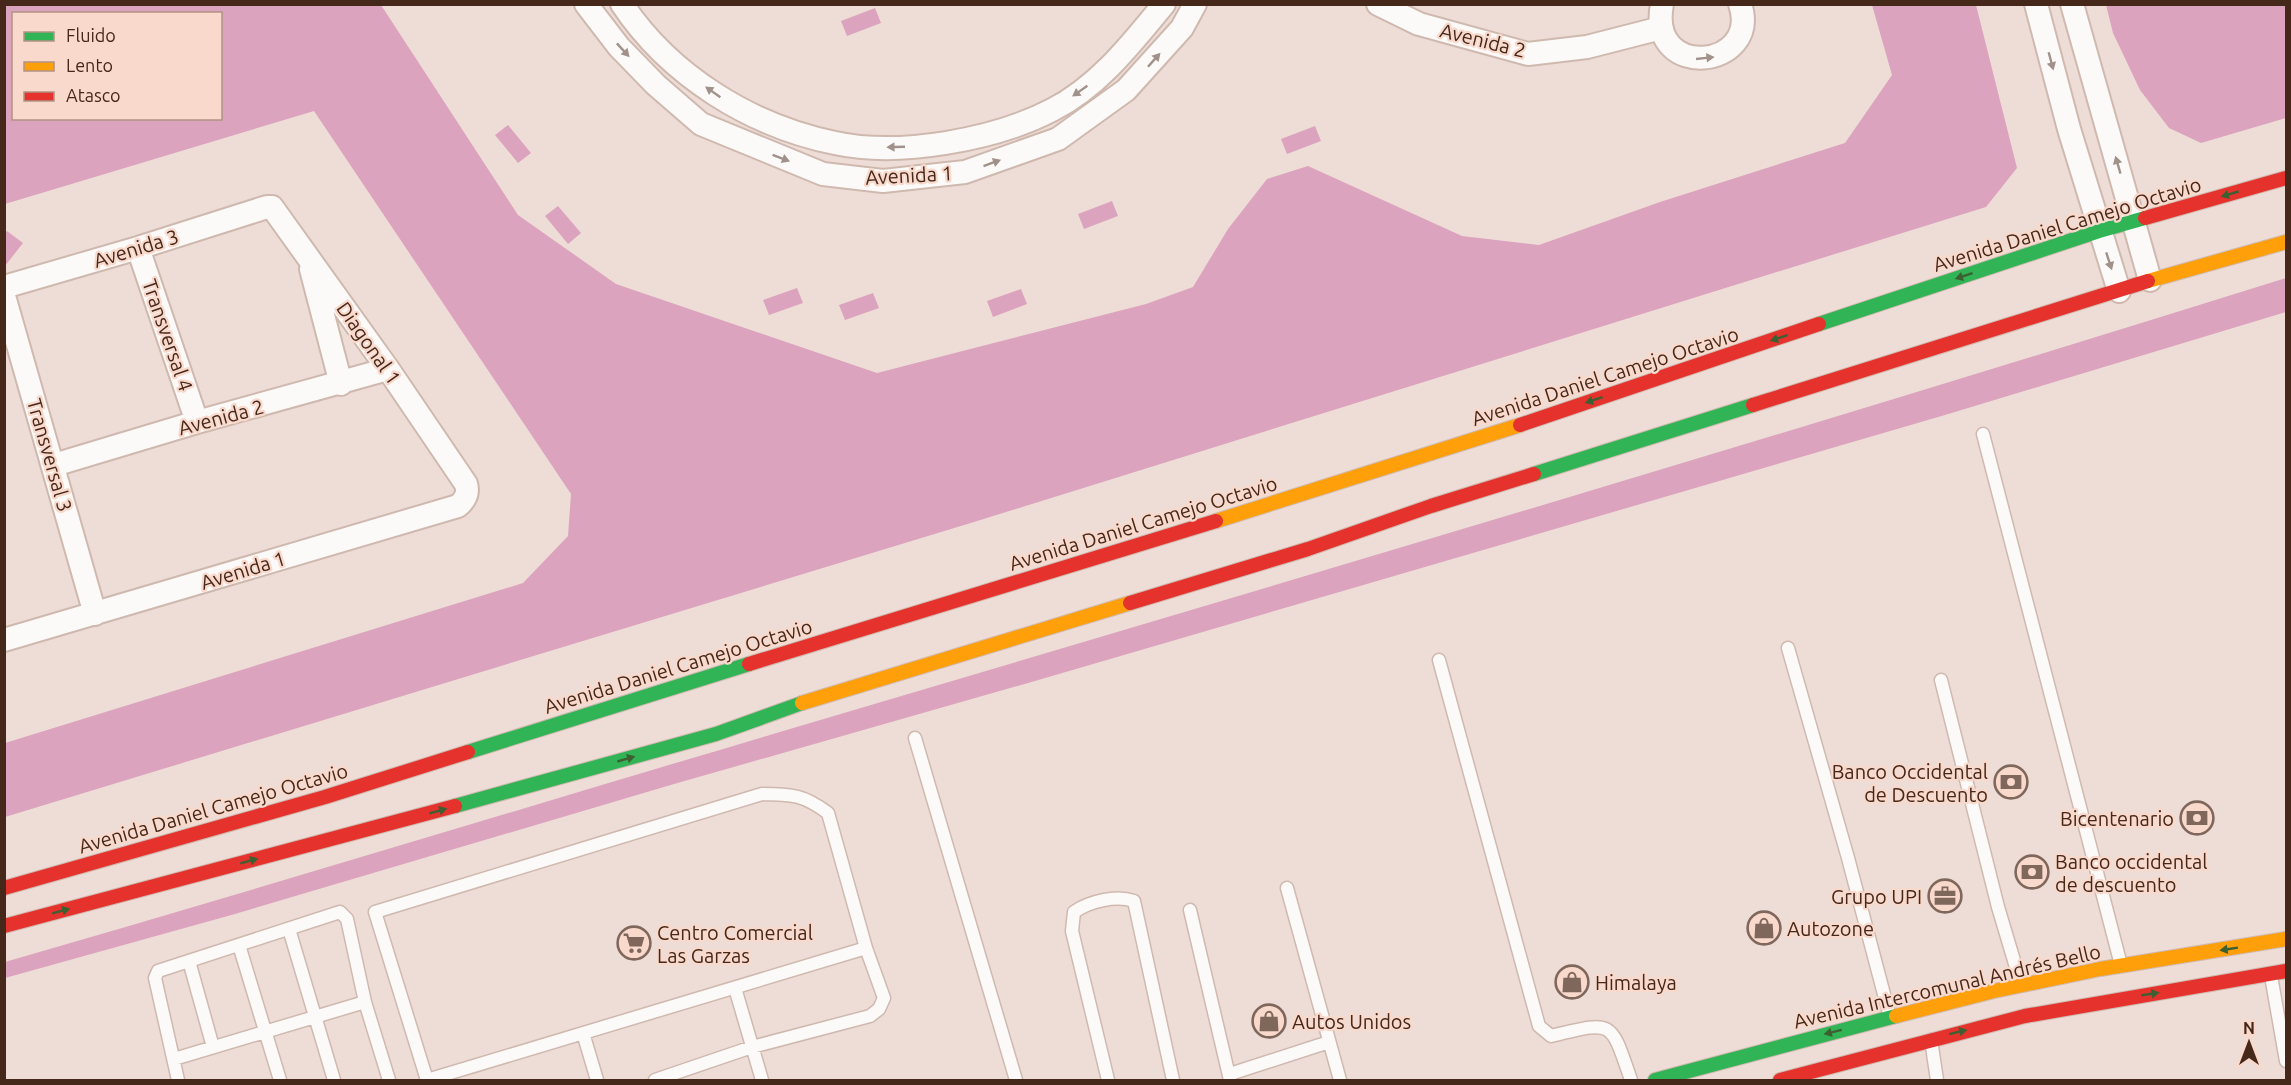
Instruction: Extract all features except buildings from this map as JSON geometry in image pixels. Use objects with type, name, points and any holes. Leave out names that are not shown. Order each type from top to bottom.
[{"type":"main road","name":"Avenida Daniel Camejo Octavio","points":[[4,888],[325,797],[1429,455],[2099,231],[2286,178]]},
{"type":"main road","points":[[4,926],[435,812],[716,734],[807,701],[1308,549],[1442,503],[2150,280],[2286,242]]},
{"type":"main road","name":"Avenida Intercomunal Andrés Bello","points":[[1655,1080],[1758,1051],[2021,985],[2286,939]]},
{"type":"main road","points":[[1780,1080],[2025,1016],[2286,971]]},
{"type":"street","name":"Avenida 1","points":[[586,4],[619,47],[656,85],[701,124],[823,174],[883,181],[965,172],[1058,139],[1126,90],[1182,28],[1195,4]]},
{"type":"street","name":"Avenida 1","points":[[622,4],[638,28],[684,72],[731,105],[789,131],[837,144],[892,148],[941,144],[991,133],[1024,123],[1054,109],[1093,82],[1136,39],[1164,4]]},
{"type":"street","name":"Avenida 2","points":[[1378,4],[1419,24],[1528,54],[1587,47],[1661,28]]},
{"type":"street","points":[[1662,4],[1661,28],[1665,39],[1682,55],[1694,59],[1717,56],[1727,50],[1741,31],[1743,20],[1740,4]]},
{"type":"street","points":[[2036,4],[2069,129],[2118,291]]},
{"type":"street","points":[[2072,4],[2150,280]]},
{"type":"street","name":"Avenida 3","points":[[4,287],[267,207]]},
{"type":"street","name":"Diagonal 1","points":[[267,207],[275,210],[308,255],[466,484]]},
{"type":"street","name":"Transversal 4","points":[[138,248],[197,422]]},
{"type":"street","points":[[308,255],[341,384]]},
{"type":"street","name":"Transversal 3","points":[[4,296],[95,614]]},
{"type":"street","name":"Avenida 2","points":[[54,465],[197,422],[341,384],[388,369]]},
{"type":"street","name":"Avenida 1","points":[[4,640],[458,506],[467,496],[466,484]]},
{"type":"lane","points":[[1983,434],[2121,966]]},
{"type":"lane","points":[[1788,648],[1845,847],[1890,1018]]},
{"type":"lane","points":[[1440,660],[1539,1026],[1551,1036],[1596,1026],[1605,1027],[1616,1037],[1631,1080]]},
{"type":"lane","points":[[1941,680],[1998,907],[2021,985]]},
{"type":"lane","points":[[915,738],[1016,1080]]},
{"type":"lane","points":[[655,1080],[752,1047],[870,1016],[879,1009],[884,998],[866,948],[828,813],[810,800],[791,794],[762,794],[375,912],[427,1080],[866,948]]},
{"type":"lane","points":[[1287,888],[1340,1080]]},
{"type":"lane","points":[[1108,1080],[1072,931],[1072,920],[1074,912],[1084,905],[1126,898],[1134,902],[1173,1080]]},
{"type":"lane","points":[[1190,910],[1230,1077],[1329,1042]]},
{"type":"lane","points":[[178,1080],[155,978],[156,973],[160,969],[340,912],[347,919],[365,1002],[389,1080]]},
{"type":"lane","points":[[289,929],[334,1080]]},
{"type":"lane","points":[[238,945],[280,1080]]},
{"type":"lane","points":[[189,961],[213,1047]]},
{"type":"lane","points":[[2271,974],[2286,1060]]},
{"type":"lane","points":[[735,988],[762,1080]]},
{"type":"lane","points":[[174,1059],[365,1002]]},
{"type":"lane","points":[[583,1033],[597,1080]]},
{"type":"lane","points":[[1931,1039],[1937,1080]]},
{"type":"lane","points":[[1842,1064],[1845,1080]]},
{"type":"shaded area","points":[[5,4],[381,5],[518,215],[616,284],[877,373],[1146,304],[1193,287],[1228,229],[1267,179],[1308,166],[1462,236],[1539,245],[1660,202],[1845,143],[1892,75],[1872,5],[1976,5],[2017,168],[1986,207],[974,522],[5,817],[5,743],[523,583],[568,536],[571,494],[314,111],[5,204]]},
{"type":"shaded area","points":[[2106,5],[2286,5],[2286,118],[2201,143],[2169,128],[2140,90],[2113,33]]},
{"type":"shaded area","points":[[875,8],[881,23],[847,36],[841,21]]},
{"type":"shaded area","points":[[508,125],[531,153],[518,163],[495,135]]},
{"type":"shaded area","points":[[1315,126],[1321,141],[1287,154],[1281,139]]},
{"type":"shaded area","points":[[1112,201],[1118,216],[1084,229],[1078,214]]},
{"type":"shaded area","points":[[558,206],[581,233],[568,244],[545,216]]},
{"type":"shaded area","points":[[7,231],[23,243],[5,266],[5,234]]},
{"type":"shaded area","points":[[2286,278],[2286,312],[1945,415],[1035,681],[674,784],[235,914],[5,978],[5,962],[1531,509]]},
{"type":"shaded area","points":[[797,288],[803,303],[769,315],[763,300]]},
{"type":"shaded area","points":[[1021,289],[1027,304],[993,317],[987,301]]},
{"type":"shaded area","points":[[873,293],[879,308],[845,320],[839,305]]},
{"type":"traffic: fast","points":[[1819,324],[2099,231],[2145,218]]},
{"type":"traffic: fast","points":[[1534,474],[1753,405]]},
{"type":"traffic: fast","points":[[468,752],[749,664]]},
{"type":"traffic: fast","points":[[455,806],[716,734],[802,703]]},
{"type":"traffic: fast","points":[[1655,1080],[1896,1016]]},
{"type":"traffic: slow","points":[[2148,281],[2286,242]]},
{"type":"traffic: slow","points":[[1216,521],[1520,425]]},
{"type":"traffic: slow","points":[[802,703],[1130,603]]},
{"type":"traffic: slow","points":[[1896,1016],[1994,991],[2100,969],[2286,939]]},
{"type":"traffic: jam","points":[[2145,218],[2286,178]]},
{"type":"traffic: jam","points":[[1753,405],[2148,281]]},
{"type":"traffic: jam","points":[[1520,425],[1819,324]]},
{"type":"traffic: jam","points":[[1130,603],[1308,549],[1431,506],[1534,474]]},
{"type":"traffic: jam","points":[[749,664],[1216,521]]},
{"type":"traffic: jam","points":[[4,888],[325,797],[468,752]]},
{"type":"traffic: jam","points":[[4,926],[455,806]]},
{"type":"traffic: jam","points":[[1780,1080],[2025,1016],[2286,971]]},
{"type":"place","name":"Banco Occidental de Descuento","points":[[2011,782]]},
{"type":"place","name":"Bicentenario","points":[[2197,818]]},
{"type":"place","name":"Banco occidental de descuento","points":[[2032,872]]},
{"type":"place","name":"Grupo UPI","points":[[1945,896]]},
{"type":"place","name":"Autozone","points":[[1764,928]]},
{"type":"place","name":"Centro Comercial Las Garzas","points":[[634,943]]},
{"type":"place","name":"Himalaya","points":[[1572,982]]},
{"type":"place","name":"Autos Unidos","points":[[1269,1021]]}]
